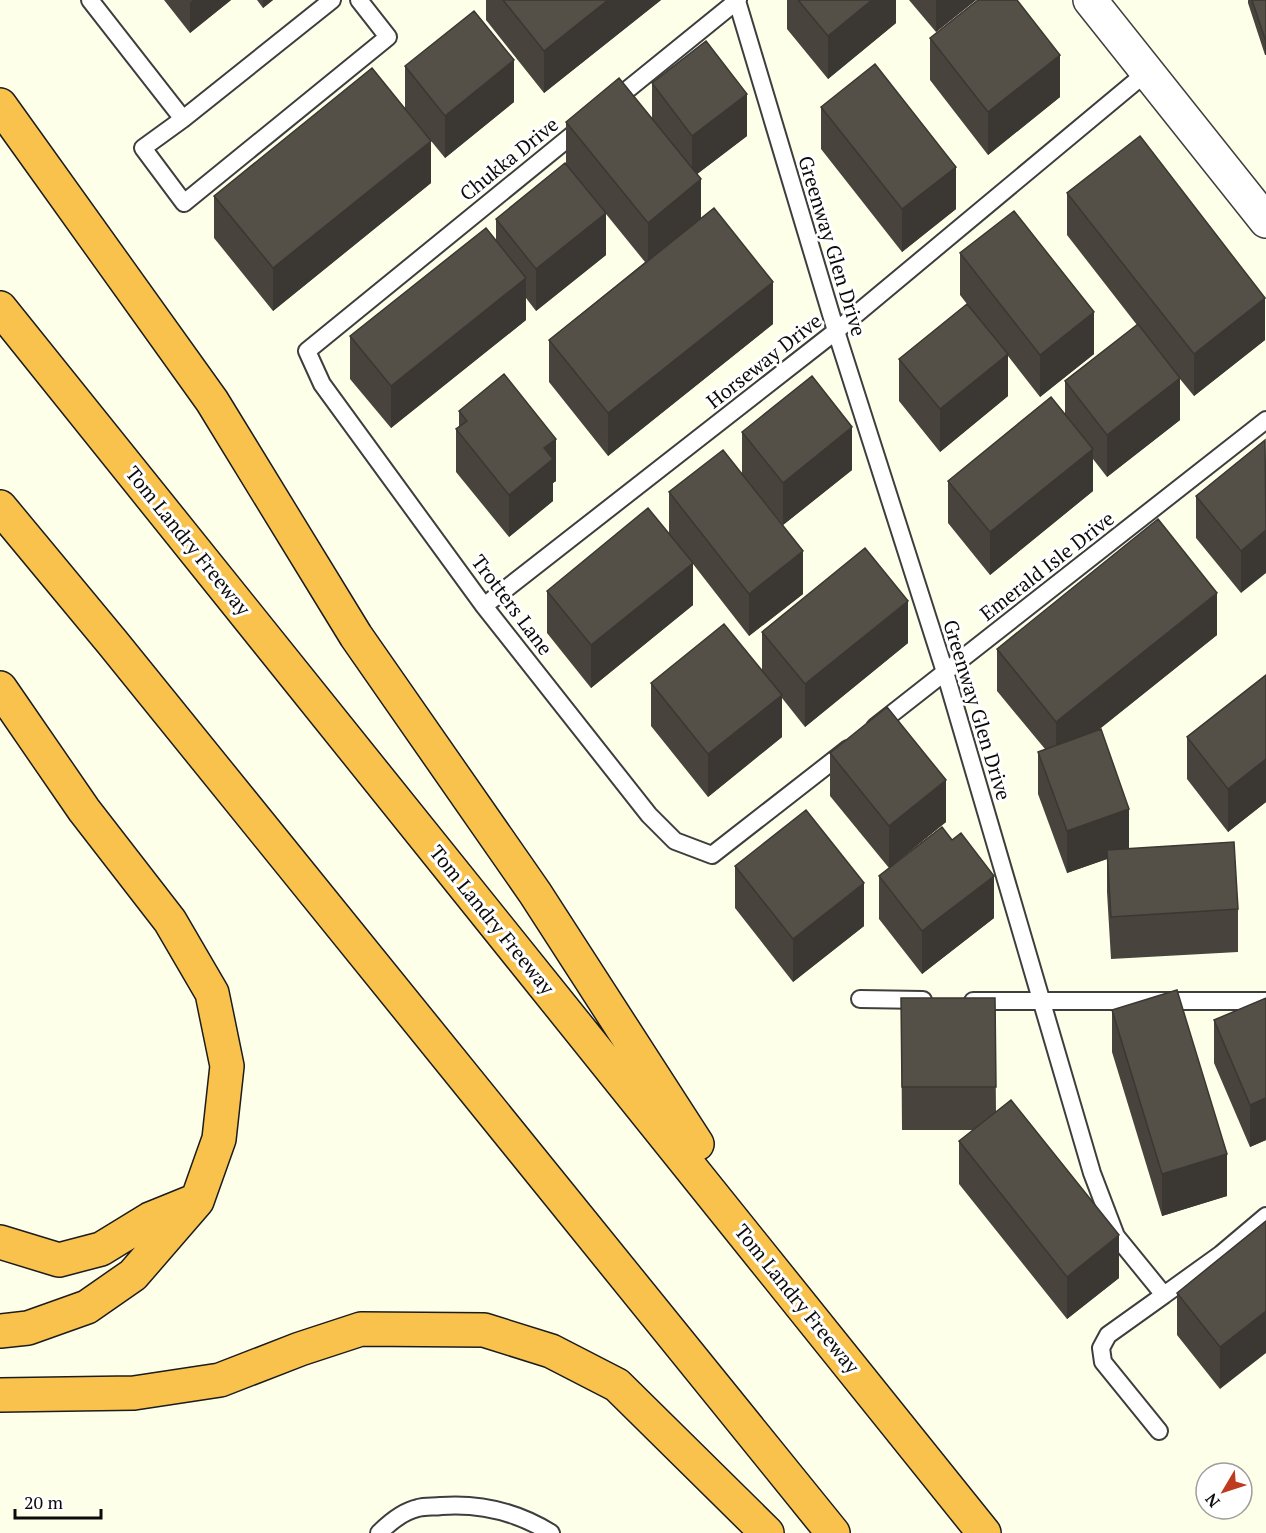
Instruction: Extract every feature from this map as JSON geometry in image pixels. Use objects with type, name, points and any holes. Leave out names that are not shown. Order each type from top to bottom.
[{"type":"highway","points":[[0,105],[212,401],[356,636],[535,893],[675,1111],[821,1330]]},
{"type":"highway","name":"Tom Landry Freeway","points":[[0,308],[984,1533]]},
{"type":"highway","points":[[0,507],[112,642],[833,1533]]},
{"type":"highway","points":[[0,688],[84,810],[170,921],[212,993],[227,1066],[219,1138],[196,1201],[133,1275],[87,1307],[28,1328],[0,1331]]},
{"type":"highway","points":[[0,1242],[59,1260],[101,1248],[150,1219],[196,1201]]},
{"type":"highway","points":[[0,1395],[134,1393],[220,1380],[300,1349],[361,1329],[484,1330],[551,1351],[617,1385],[767,1533]]},
{"type":"street","points":[[1090,0],[1266,221]]},
{"type":"lane","points":[[90,0],[183,119]]},
{"type":"lane","points":[[332,0],[183,119],[143,148],[183,203],[388,37],[359,0]]},
{"type":"lane","name":"Chukka Drive","points":[[308,351],[737,1]]},
{"type":"lane","name":"Greenway Glen Drive","points":[[737,1],[836,331],[945,672],[1092,1173],[1116,1236],[1164,1294]]},
{"type":"lane","name":"Horseway Drive","points":[[484,606],[836,331],[1147,72]]},
{"type":"lane","name":"Trotters Lane","points":[[308,351],[322,384],[484,606],[648,815],[675,842],[712,855]]},
{"type":"lane","name":"Emerald Isle Drive","points":[[712,855],[1266,420]]},
{"type":"lane","points":[[860,999],[939,1001]]},
{"type":"lane","points":[[962,1001],[1041,1003],[1266,1001]]},
{"type":"lane","points":[[1159,1431],[1103,1362],[1101,1348],[1108,1335],[1221,1254],[1266,1216]]},
{"type":"lane","points":[[380,1533],[403,1515],[418,1508],[461,1504],[497,1509],[531,1521],[551,1533]]},
{"type":"building","points":[[503,0],[608,0],[544,51]]},
{"type":"building","points":[[798,0],[872,0],[828,36]]},
{"type":"building","points":[[978,0],[1017,0],[1060,55],[988,112],[930,38]]},
{"type":"building","points":[[1252,0],[1266,0],[1266,39],[1265,39]]},
{"type":"building","points":[[474,11],[514,60],[445,116],[405,66]]},
{"type":"building","points":[[706,41],[747,94],[692,136],[652,83]]},
{"type":"building","points":[[875,64],[956,167],[902,209],[821,107]]},
{"type":"building","points":[[372,68],[431,141],[273,268],[214,196]]},
{"type":"building","points":[[619,78],[701,179],[648,223],[566,122]]},
{"type":"building","points":[[1140,136],[1265,298],[1194,354],[1067,193]]},
{"type":"building","points":[[565,163],[606,213],[536,269],[496,219]]},
{"type":"building","points":[[714,208],[773,282],[608,413],[549,340]]},
{"type":"building","points":[[1014,211],[1094,312],[1040,355],[960,253]]},
{"type":"building","points":[[486,228],[526,278],[391,386],[350,336]]},
{"type":"building","points":[[967,304],[1008,354],[940,409],[899,359]]},
{"type":"building","points":[[1138,324],[1180,378],[1107,435],[1065,381]]},
{"type":"building","points":[[504,374],[556,439],[544,448],[553,459],[509,495],[456,429],[467,421],[459,411]]},
{"type":"building","points":[[812,376],[852,427],[783,483],[742,432]]},
{"type":"building","points":[[1051,397],[1093,449],[990,532],[948,481]]},
{"type":"building","points":[[1265,440],[1266,530],[1241,551],[1196,496]]},
{"type":"building","points":[[723,450],[803,551],[749,594],[669,492]]},
{"type":"building","points":[[648,508],[693,563],[591,645],[547,591]]},
{"type":"building","points":[[1158,519],[1217,593],[1056,722],[997,649]]},
{"type":"building","points":[[865,548],[908,601],[805,684],[762,632]]},
{"type":"building","points":[[724,624],[782,695],[708,754],[651,683]]},
{"type":"building","points":[[1266,675],[1266,759],[1228,789],[1187,737]]},
{"type":"building","points":[[887,707],[946,780],[889,826],[830,753]]},
{"type":"building","points":[[1101,729],[1129,809],[1067,831],[1038,752]]},
{"type":"building","points":[[806,810],[864,883],[793,939],[735,866]]},
{"type":"building","points":[[942,827],[952,840],[961,833],[994,876],[922,931],[879,876]]},
{"type":"building","points":[[1234,842],[1238,909],[1111,917],[1107,850]]},
{"type":"building","points":[[1177,990],[1227,1154],[1162,1174],[1112,1010]]},
{"type":"building","points":[[901,998],[995,998],[996,1087],[902,1087]]},
{"type":"building","points":[[1266,998],[1266,1098],[1250,1105],[1214,1020]]},
{"type":"building","points":[[1011,1100],[1119,1235],[1067,1277],[959,1141]]},
{"type":"building","points":[[1266,1221],[1266,1311],[1220,1347],[1177,1293]]}]
